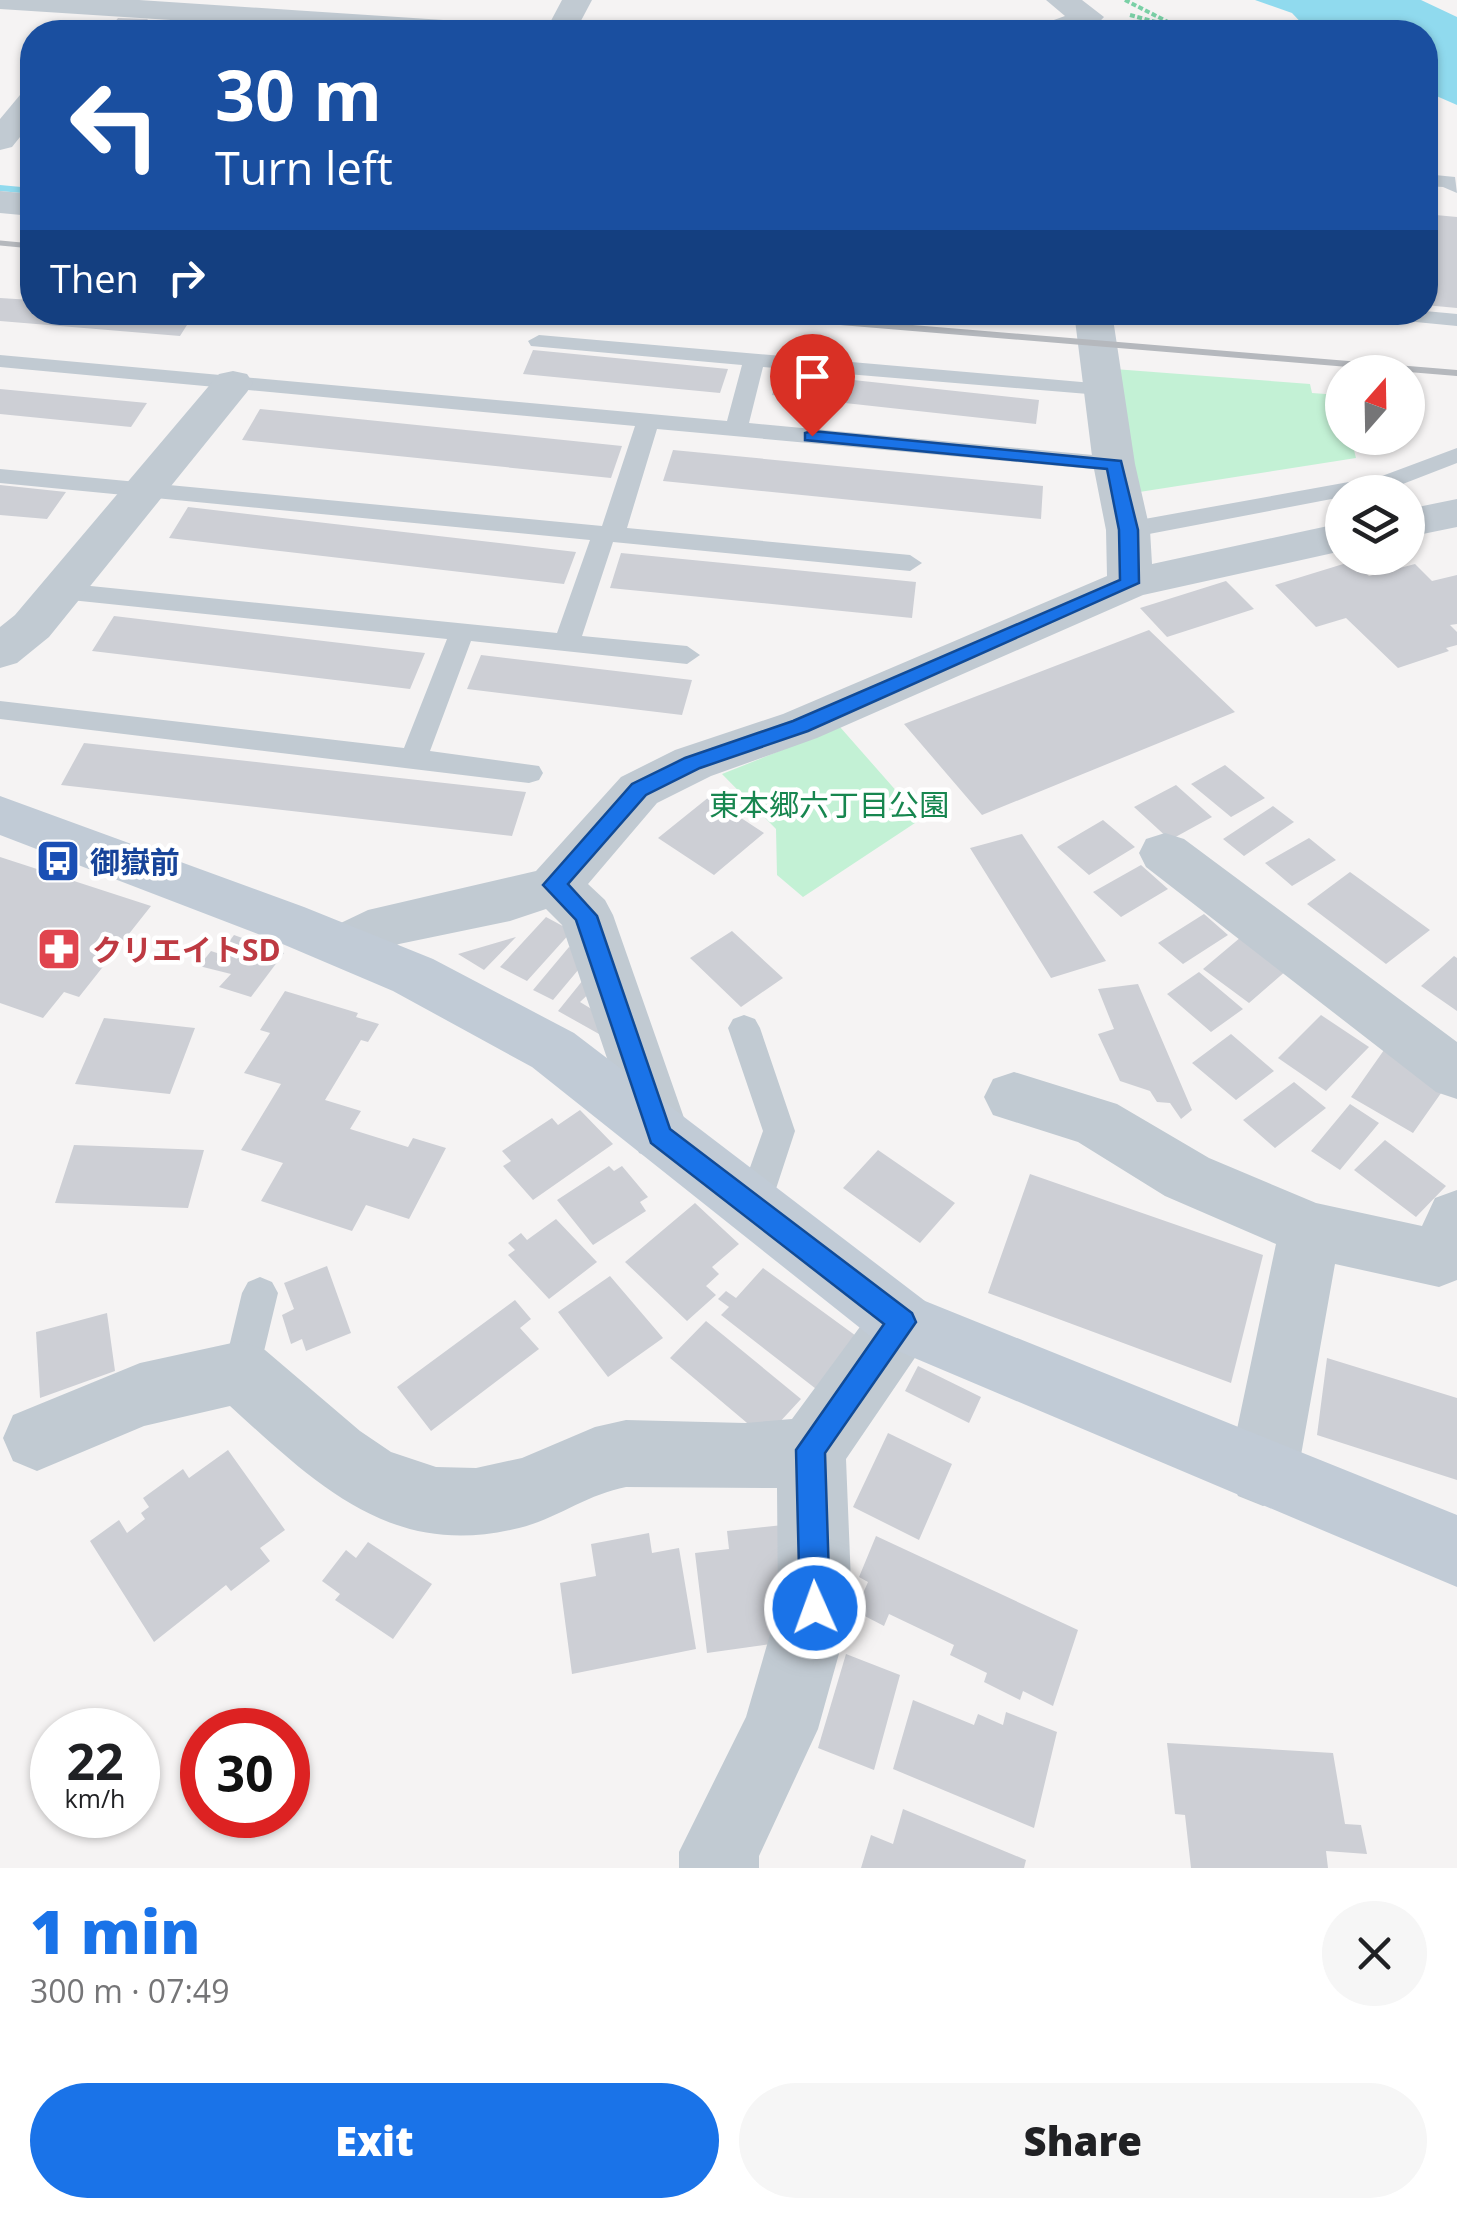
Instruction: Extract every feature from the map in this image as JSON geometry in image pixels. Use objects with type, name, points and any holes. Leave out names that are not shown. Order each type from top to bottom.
[{"type":"street","points":[[0,0],[117,4],[329,20]]},
{"type":"street","points":[[1061,0],[1089,17],[1081,20]]},
{"type":"street","points":[[0,140],[20,116]]},
{"type":"street","points":[[1095,325],[1114,464],[1128,530],[1130,583]]},
{"type":"street","points":[[0,652],[32,626],[234,383]]},
{"type":"street","points":[[1425,520],[1457,513]]},
{"type":"street","points":[[344,946],[386,925],[510,900],[554,885],[639,790],[693,763],[800,726],[1130,583],[1325,541]]},
{"type":"street","points":[[0,815],[413,975],[553,1050],[902,1322],[1457,1551]]},
{"type":"street","points":[[1165,853],[1457,1075]]},
{"type":"street","points":[[554,885],[586,916],[660,1135]]},
{"type":"street","points":[[1014,1097],[1096,1122],[1187,1177],[1310,1230],[1438,1258],[1457,1218]]},
{"type":"street","points":[[1263,1472],[1310,1230]]},
{"type":"street","points":[[719,1868],[719,1852],[780,1729],[815,1608],[810,1450],[902,1322]]},
{"type":"street","points":[[37,1438],[140,1395],[240,1372],[364,1476],[406,1498],[455,1506],[522,1493],[604,1458],[654,1450],[764,1456],[810,1450]]},
{"type":"lane","points":[[539,341],[1104,391]]},
{"type":"lane","points":[[0,360],[1114,464]]},
{"type":"lane","points":[[736,430],[754,360]]},
{"type":"lane","points":[[568,640],[648,421]]},
{"type":"lane","points":[[1128,530],[1387,482],[1457,455]]},
{"type":"lane","points":[[0,476],[910,563]]},
{"type":"lane","points":[[60,590],[688,655]]},
{"type":"lane","points":[[413,761],[462,630]]},
{"type":"lane","points":[[0,710],[529,774]]},
{"type":"lane","points":[[744,1028],[780,1131],[753,1207]]},
{"type":"lane","points":[[240,1372],[260,1293]]},
{"type":"path","points":[[1125,0],[1165,20]]},
{"type":"green space","points":[[1114,369],[1310,384],[1312,393],[1325,394],[1325,455],[1356,458],[1133,493]]},
{"type":"green space","name":"東本郷六丁目公園","points":[[840,727],[921,819],[803,897],[777,875],[776,829],[722,774]]},
{"type":"water","points":[[1255,0],[1421,0],[1457,17],[1457,105],[1438,97],[1438,20],[1299,20],[1292,13]]},
{"type":"building","points":[[1438,215],[1457,217],[1457,308],[1438,306]]},
{"type":"building","points":[[0,298],[20,299],[20,323],[0,321]]},
{"type":"building","points":[[48,325],[187,325],[180,336]]},
{"type":"building","points":[[533,350],[728,369],[720,393],[523,374]]},
{"type":"building","points":[[779,372],[1039,400],[1036,424],[772,395]]},
{"type":"building","points":[[0,389],[147,403],[131,427],[0,414]]},
{"type":"building","points":[[260,409],[622,446],[611,478],[242,440]]},
{"type":"building","points":[[673,450],[1043,486],[1041,519],[663,481]]},
{"type":"building","points":[[0,485],[66,492],[47,519],[0,515]]},
{"type":"building","points":[[188,507],[576,552],[564,584],[169,538]]},
{"type":"building","points":[[621,553],[916,582],[912,618],[610,588]]},
{"type":"building","points":[[1325,570],[1325,575],[1425,574],[1432,581],[1457,575],[1457,624],[1450,625],[1457,632],[1457,645],[1398,668],[1346,618],[1316,627],[1275,585]]},
{"type":"building","points":[[1226,581],[1254,609],[1167,637],[1140,608]]},
{"type":"building","points":[[114,616],[425,653],[410,689],[92,651]]},
{"type":"building","points":[[1149,630],[1235,712],[982,815],[904,724]]},
{"type":"building","points":[[481,655],[692,680],[682,715],[467,689]]},
{"type":"building","points":[[84,743],[526,792],[512,836],[61,785]]},
{"type":"building","points":[[1225,765],[1265,798],[1231,817],[1191,784]]},
{"type":"building","points":[[1176,785],[1212,817],[1170,840],[1134,807]]},
{"type":"building","points":[[709,797],[764,833],[714,875],[658,838]]},
{"type":"building","points":[[1273,806],[1294,822],[1244,856],[1223,839]]},
{"type":"building","points":[[1103,820],[1135,847],[1089,875],[1057,847]]},
{"type":"building","points":[[1022,834],[1106,961],[1051,978],[970,848]]},
{"type":"building","points":[[1309,838],[1336,860],[1292,886],[1265,863]]},
{"type":"building","name":"クリエイトSD","points":[[0,857],[151,906],[79,997],[64,992],[43,1018],[0,1003]]},
{"type":"building","points":[[1141,865],[1168,889],[1121,917],[1093,892]]},
{"type":"building","points":[[1350,872],[1430,930],[1386,964],[1307,904]]},
{"type":"building","points":[[1204,914],[1228,935],[1183,964],[1158,943]]},
{"type":"building","points":[[546,917],[572,931],[527,981],[500,967]]},
{"type":"building","points":[[732,931],[783,978],[741,1007],[690,958]]},
{"type":"building","points":[[234,935],[284,953],[251,997],[219,987],[231,974],[199,966],[211,951],[220,954]]},
{"type":"building","points":[[516,937],[484,970],[458,954]]},
{"type":"building","points":[[1241,937],[1287,970],[1249,1003],[1203,969]]},
{"type":"building","points":[[569,947],[589,957],[553,1000],[533,990]]},
{"type":"building","points":[[1454,956],[1457,958],[1457,1011],[1421,986]]},
{"type":"building","points":[[1199,972],[1243,1009],[1211,1032],[1167,994]]},
{"type":"building","points":[[583,980],[598,985],[580,1002],[608,1019],[599,1034],[558,1011]]},
{"type":"building","points":[[1138,984],[1192,1110],[1181,1119],[1170,1103],[1157,1102],[1150,1091],[1120,1081],[1098,1034],[1114,1029],[1098,989]]},
{"type":"building","points":[[285,991],[358,1013],[356,1017],[379,1024],[368,1042],[361,1040],[325,1100],[361,1111],[350,1129],[408,1147],[413,1138],[446,1148],[409,1219],[366,1205],[352,1231],[261,1201],[283,1163],[241,1150],[281,1084],[244,1073],[270,1033],[260,1030]]},
{"type":"building","points":[[1321,1015],[1369,1047],[1326,1091],[1278,1058]]},
{"type":"building","points":[[104,1018],[195,1028],[170,1094],[75,1084]]},
{"type":"building","points":[[1231,1034],[1274,1071],[1236,1100],[1192,1063]]},
{"type":"building","points":[[1384,1050],[1446,1086],[1413,1133],[1351,1097]]},
{"type":"building","points":[[1294,1082],[1326,1108],[1275,1148],[1243,1120]]},
{"type":"building","points":[[1350,1104],[1379,1123],[1340,1170],[1311,1151]]},
{"type":"building","points":[[580,1110],[613,1144],[533,1200],[503,1166],[511,1161],[502,1151],[552,1118],[558,1125]]},
{"type":"building","points":[[1385,1140],[1446,1186],[1416,1217],[1354,1170]]},
{"type":"building","points":[[74,1145],[204,1150],[188,1208],[55,1203]]},
{"type":"building","points":[[878,1150],[955,1203],[920,1243],[843,1188]]},
{"type":"building","points":[[609,1166],[614,1171],[622,1166],[648,1197],[640,1202],[646,1211],[593,1245],[557,1200]]},
{"type":"building","points":[[1030,1174],[1263,1255],[1231,1383],[988,1293]]},
{"type":"building","points":[[695,1203],[739,1244],[712,1267],[719,1274],[706,1286],[716,1295],[687,1321],[625,1262]]},
{"type":"building","points":[[556,1219],[597,1262],[549,1299],[508,1255],[515,1250],[508,1243],[521,1233],[527,1240]]},
{"type":"building","points":[[327,1266],[351,1333],[306,1351],[302,1339],[291,1344],[282,1315],[294,1309],[284,1283]]},
{"type":"building","points":[[763,1268],[863,1341],[820,1392],[721,1315],[729,1307],[718,1299],[726,1291],[736,1298]]},
{"type":"building","points":[[610,1276],[663,1338],[608,1377],[558,1312]]},
{"type":"building","points":[[515,1300],[531,1319],[520,1328],[539,1349],[431,1431],[397,1387]]},
{"type":"building","points":[[107,1313],[115,1371],[40,1398],[36,1332]]},
{"type":"building","points":[[706,1321],[801,1399],[765,1438],[670,1358]]},
{"type":"building","points":[[1327,1358],[1457,1398],[1457,1480],[1317,1435]]},
{"type":"building","points":[[918,1366],[981,1397],[969,1423],[905,1391]]},
{"type":"building","points":[[888,1433],[952,1464],[919,1540],[853,1507]]},
{"type":"building","points":[[228,1450],[285,1530],[260,1548],[270,1561],[231,1591],[226,1585],[154,1642],[90,1541],[119,1520],[127,1533],[145,1519],[141,1513],[149,1507],[143,1498],[183,1469],[189,1478]]},
{"type":"building","points":[[783,1525],[799,1640],[707,1653],[695,1553],[729,1549],[727,1531]]},
{"type":"building","points":[[649,1533],[652,1553],[679,1548],[696,1649],[572,1674],[560,1583],[596,1576],[591,1544]]},
{"type":"building","points":[[876,1536],[1078,1630],[1053,1706],[1023,1691],[1020,1700],[984,1682],[987,1673],[950,1655],[954,1645],[889,1614],[884,1626],[855,1611],[868,1582],[859,1577]]},
{"type":"building","points":[[368,1542],[432,1584],[393,1639],[335,1600],[340,1594],[322,1581],[346,1550],[356,1558]]},
{"type":"building","points":[[846,1654],[900,1675],[874,1770],[818,1748]]},
{"type":"building","points":[[913,1700],[974,1725],[978,1714],[1003,1725],[1006,1712],[1057,1732],[1034,1828],[893,1769]]},
{"type":"building","points":[[1167,1743],[1333,1753],[1345,1824],[1361,1825],[1367,1854],[1326,1851],[1328,1868],[1191,1868],[1185,1815],[1175,1814]]},
{"type":"building","points":[[903,1809],[1026,1860],[1024,1868],[861,1868],[871,1835],[893,1844]]},
{"type":"waterway","points":[[0,188],[20,190]]},
{"type":"railway","points":[[0,243],[20,245]]},
{"type":"railway","points":[[877,325],[1457,373]]},
{"type":"place","name":"御嶽前","points":[[58,861]]},
{"type":"place","name":"クリエイトSD","points":[[59,949]]},
{"type":"route","points":[[812,436],[1114,464],[1128,530],[1130,583],[800,726],[693,763],[639,790],[554,885],[586,916],[660,1135],[902,1322],[810,1450],[815,1608]]}]
